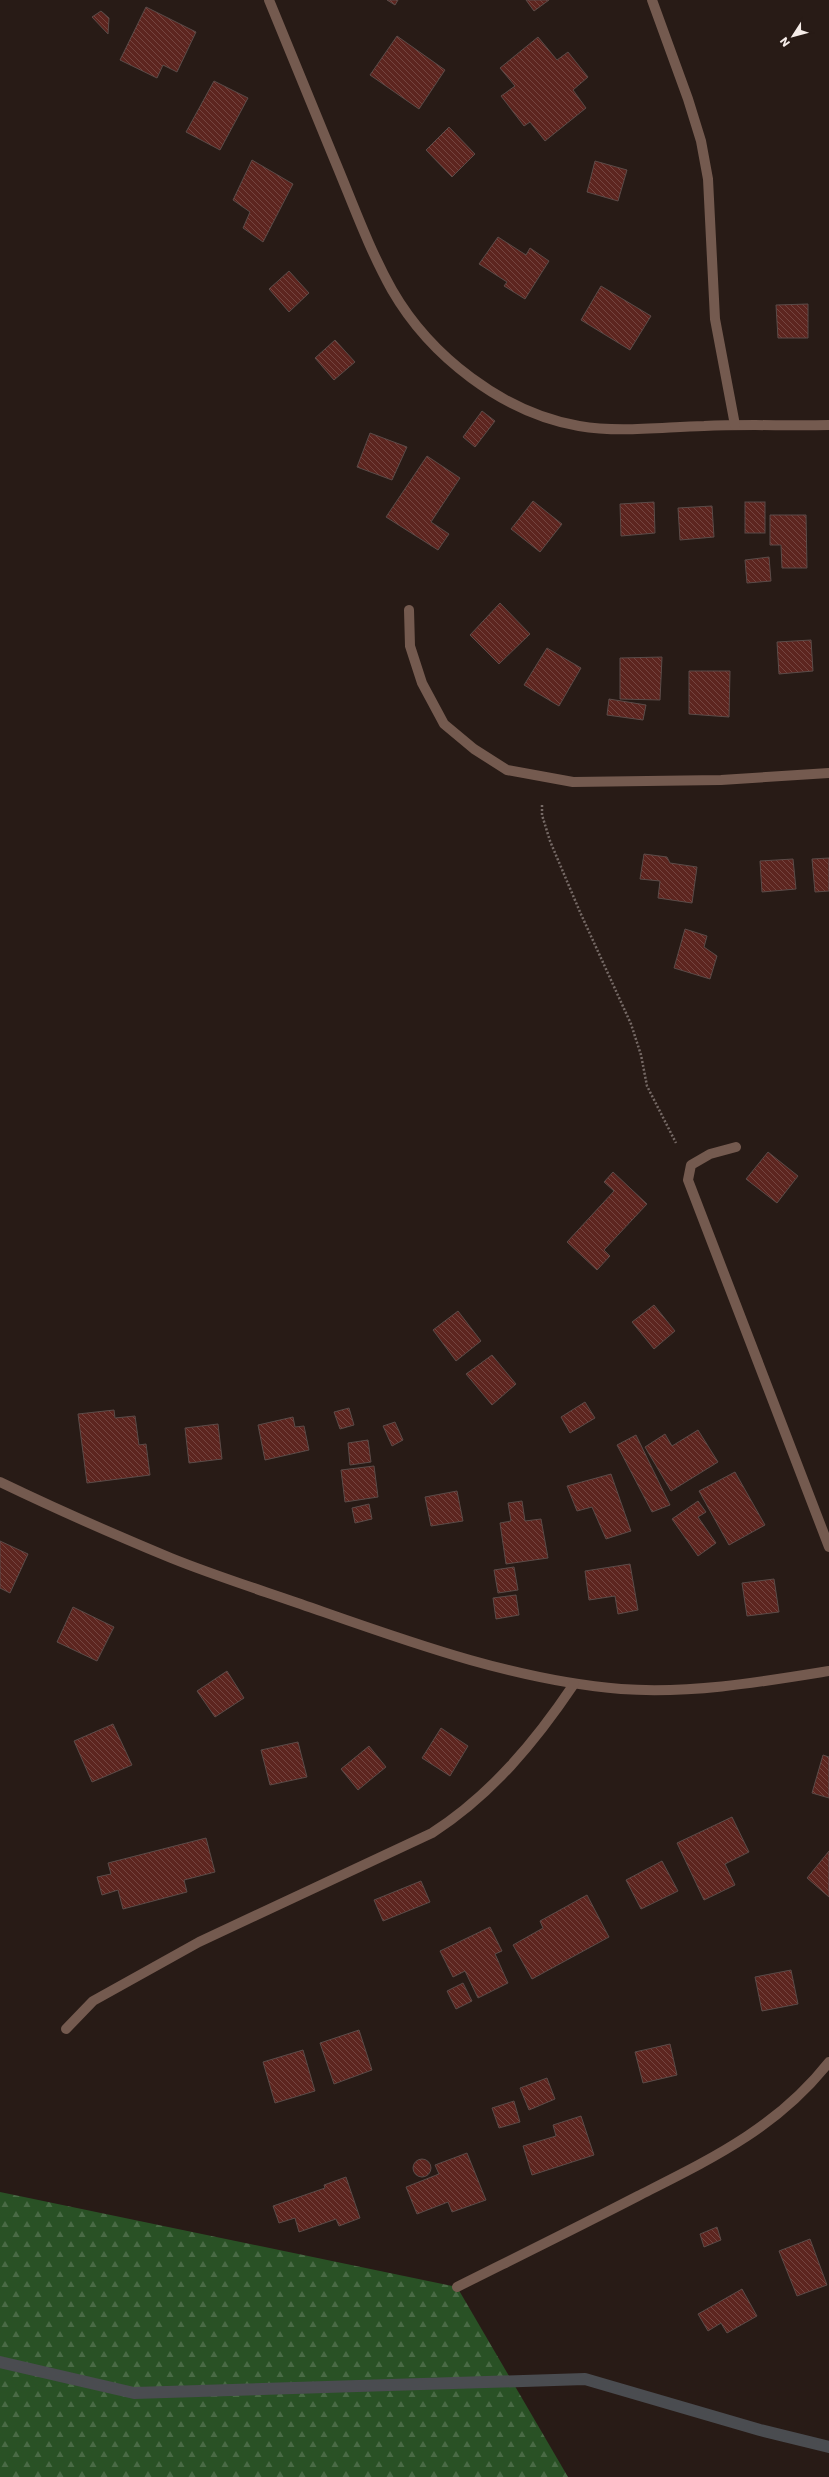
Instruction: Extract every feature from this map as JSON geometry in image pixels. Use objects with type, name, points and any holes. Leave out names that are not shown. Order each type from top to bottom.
[{"type":"street","points":[[269,0],[370,246],[392,291],[421,331],[460,368],[500,397],[545,418],[579,426],[616,429],[735,425],[829,425]]},
{"type":"street","points":[[652,0],[688,99],[702,148],[708,179],[715,319],[735,425]]},
{"type":"street","points":[[409,610],[410,646],[422,682],[444,724],[474,749],[507,770],[573,782],[722,780],[829,774]]},
{"type":"street","points":[[736,1147],[710,1154],[691,1165],[688,1180],[702,1213],[829,1546]]},
{"type":"street","points":[[0,1482],[57,1509],[173,1558],[377,1631],[468,1658],[574,1684],[624,1689],[713,1688],[829,1671]]},
{"type":"street","points":[[66,2029],[94,2001],[199,1942],[432,1833],[451,1821],[484,1794],[541,1733],[574,1684]]},
{"type":"street","points":[[457,2287],[728,2150],[774,2117],[811,2085],[829,2062]]},
{"type":"path","points":[[542,776],[542,815],[550,841],[580,912],[632,1024],[641,1055],[647,1086],[662,1117],[691,1165]]},
{"type":"green space","points":[[0,2192],[457,2287],[568,2477],[0,2477]]},
{"type":"building","points":[[387,0],[398,0],[395,5]]},
{"type":"building","points":[[526,0],[549,0],[534,11]]},
{"type":"building","points":[[146,7],[196,32],[177,72],[163,65],[157,78],[120,60]]},
{"type":"building","points":[[101,11],[109,18],[108,34],[92,17]]},
{"type":"building","points":[[397,36],[445,70],[419,109],[370,75]]},
{"type":"building","points":[[538,37],[557,60],[568,52],[588,77],[573,90],[586,108],[545,141],[530,122],[524,126],[501,96],[515,86],[500,68]]},
{"type":"building","points":[[214,81],[248,98],[220,150],[186,132]]},
{"type":"building","points":[[449,127],[475,154],[452,177],[426,150]]},
{"type":"building","points":[[252,160],[293,184],[263,242],[243,228],[250,212],[233,200]]},
{"type":"building","points":[[595,161],[627,170],[618,201],[587,192]]},
{"type":"building","points":[[498,237],[526,255],[530,248],[549,261],[525,299],[504,286],[507,282],[479,264]]},
{"type":"building","points":[[289,271],[309,293],[289,312],[269,289]]},
{"type":"building","points":[[601,286],[651,316],[630,350],[581,320]]},
{"type":"building","points":[[808,304],[808,338],[778,338],[776,305]]},
{"type":"building","points":[[335,340],[355,362],[334,380],[315,358]]},
{"type":"building","points":[[482,411],[495,421],[475,447],[463,437]]},
{"type":"building","points":[[370,433],[407,447],[392,480],[357,467]]},
{"type":"building","points":[[427,456],[460,478],[431,522],[449,534],[438,550],[386,517]]},
{"type":"building","points":[[533,501],[562,524],[540,552],[511,529]]},
{"type":"building","points":[[654,502],[655,533],[621,536],[620,504]]},
{"type":"building","points":[[745,502],[765,502],[765,533],[745,533]]},
{"type":"building","points":[[712,506],[714,537],[680,540],[678,508]]},
{"type":"building","points":[[770,515],[806,515],[807,568],[782,568],[781,545],[770,545]]},
{"type":"building","points":[[769,557],[771,581],[747,583],[745,560]]},
{"type":"building","points":[[500,603],[530,634],[499,664],[470,635]]},
{"type":"building","points":[[811,640],[813,671],[779,674],[777,642]]},
{"type":"building","points":[[547,648],[581,668],[559,706],[524,685]]},
{"type":"building","points":[[662,657],[660,700],[620,699],[620,658]]},
{"type":"building","points":[[689,671],[730,671],[729,717],[689,714]]},
{"type":"building","points":[[609,699],[646,705],[643,720],[607,715]]},
{"type":"building","points":[[644,854],[667,857],[670,863],[697,867],[692,903],[658,898],[660,881],[640,879]]},
{"type":"building","points":[[829,858],[829,891],[815,892],[812,859]]},
{"type":"building","points":[[793,859],[796,889],[762,892],[760,861]]},
{"type":"building","points":[[685,929],[707,936],[704,947],[717,956],[710,979],[674,968]]},
{"type":"building","points":[[768,1152],[798,1176],[777,1203],[746,1179]]},
{"type":"building","points":[[613,1172],[647,1204],[604,1250],[610,1256],[597,1270],[567,1242],[614,1191],[604,1182]]},
{"type":"building","points":[[654,1305],[675,1331],[654,1349],[632,1322]]},
{"type":"building","points":[[458,1311],[481,1341],[456,1361],[433,1330]]},
{"type":"building","points":[[492,1355],[516,1384],[492,1405],[466,1374]]},
{"type":"building","points":[[585,1402],[595,1418],[570,1433],[561,1417]]},
{"type":"building","points":[[349,1408],[354,1425],[340,1429],[334,1412]]},
{"type":"building","points":[[114,1410],[115,1418],[135,1416],[139,1445],[146,1444],[150,1475],[87,1483],[78,1414]]},
{"type":"building","points":[[293,1417],[295,1427],[304,1426],[309,1450],[265,1460],[258,1425]]},
{"type":"building","points":[[395,1422],[403,1440],[392,1446],[383,1426]]},
{"type":"building","points":[[218,1424],[222,1459],[189,1463],[185,1428]]},
{"type":"building","points":[[698,1430],[718,1462],[671,1491],[645,1447],[665,1434],[672,1446]]},
{"type":"building","points":[[636,1435],[670,1505],[652,1512],[617,1445]]},
{"type":"building","points":[[368,1440],[371,1462],[350,1465],[348,1443]]},
{"type":"building","points":[[374,1466],[378,1497],[345,1502],[341,1470]]},
{"type":"building","points":[[735,1472],[765,1525],[729,1545],[699,1491]]},
{"type":"building","points":[[611,1474],[631,1531],[606,1539],[592,1507],[577,1511],[567,1486]]},
{"type":"building","points":[[457,1491],[463,1521],[431,1526],[425,1497]]},
{"type":"building","points":[[522,1501],[525,1521],[541,1519],[548,1558],[506,1564],[500,1523],[511,1521],[508,1503]]},
{"type":"building","points":[[698,1501],[706,1512],[698,1517],[716,1543],[698,1556],[672,1519]]},
{"type":"building","points":[[369,1504],[372,1519],[355,1523],[352,1508]]},
{"type":"building","points":[[0,1541],[28,1554],[10,1593],[0,1588]]},
{"type":"building","points":[[630,1564],[638,1610],[618,1614],[615,1596],[589,1600],[585,1571]]},
{"type":"building","points":[[514,1567],[518,1590],[498,1593],[494,1570]]},
{"type":"building","points":[[774,1579],[779,1612],[747,1616],[742,1583]]},
{"type":"building","points":[[516,1595],[519,1615],[496,1619],[493,1598]]},
{"type":"building","points":[[73,1607],[114,1627],[97,1661],[57,1642]]},
{"type":"building","points":[[227,1671],[244,1698],[215,1717],[197,1691]]},
{"type":"building","points":[[113,1724],[132,1765],[92,1782],[74,1741]]},
{"type":"building","points":[[441,1728],[468,1746],[450,1776],[422,1758]]},
{"type":"building","points":[[298,1742],[307,1777],[270,1785],[261,1750]]},
{"type":"building","points":[[369,1746],[386,1767],[358,1790],[341,1769]]},
{"type":"building","points":[[823,1755],[829,1757],[829,1798],[812,1793]]},
{"type":"building","points":[[732,1817],[749,1852],[725,1864],[735,1885],[704,1900],[677,1843]]},
{"type":"building","points":[[206,1838],[215,1872],[184,1880],[187,1892],[123,1909],[118,1890],[102,1895],[97,1877],[111,1874],[108,1863]]},
{"type":"building","points":[[829,1851],[829,1897],[807,1878]]},
{"type":"building","points":[[662,1861],[678,1891],[641,1909],[626,1880]]},
{"type":"building","points":[[421,1881],[430,1902],[383,1921],[374,1900]]},
{"type":"building","points":[[587,1895],[609,1937],[532,1979],[513,1945],[543,1928],[540,1921]]},
{"type":"building","points":[[490,1927],[502,1951],[495,1954],[508,1983],[478,1998],[465,1971],[453,1977],[440,1951]]},
{"type":"building","points":[[791,1970],[798,2004],[762,2011],[755,1977]]},
{"type":"building","points":[[463,1983],[472,2001],[456,2009],[447,1991]]},
{"type":"building","points":[[359,2030],[372,2070],[334,2084],[320,2043]]},
{"type":"building","points":[[670,2044],[677,2075],[643,2083],[635,2052]]},
{"type":"building","points":[[303,2050],[315,2091],[275,2103],[263,2062]]},
{"type":"building","points":[[547,2078],[555,2099],[529,2110],[520,2088]]},
{"type":"building","points":[[514,2101],[520,2122],[499,2128],[492,2108]]},
{"type":"building","points":[[581,2116],[594,2155],[532,2175],[523,2146],[556,2136],[553,2125]]},
{"type":"building","points":[[467,2153],[486,2200],[452,2212],[448,2202],[417,2214],[406,2187],[439,2174],[435,2165]]},
{"type":"building","points":[[422,2159],[428,2162],[431,2168],[428,2174],[422,2177],[416,2174],[413,2168],[416,2162]]},
{"type":"building","points":[[346,2177],[360,2218],[339,2226],[336,2219],[299,2232],[295,2218],[279,2223],[273,2206],[325,2188],[324,2185]]},
{"type":"building","points":[[717,2227],[721,2240],[704,2247],[700,2234]]},
{"type":"building","points":[[810,2239],[827,2285],[797,2296],[779,2251]]},
{"type":"building","points":[[742,2289],[757,2316],[727,2333],[721,2323],[708,2331],[698,2314]]},
{"type":"waterway","points":[[0,2362],[134,2393],[585,2379],[760,2430],[829,2447]]}]
